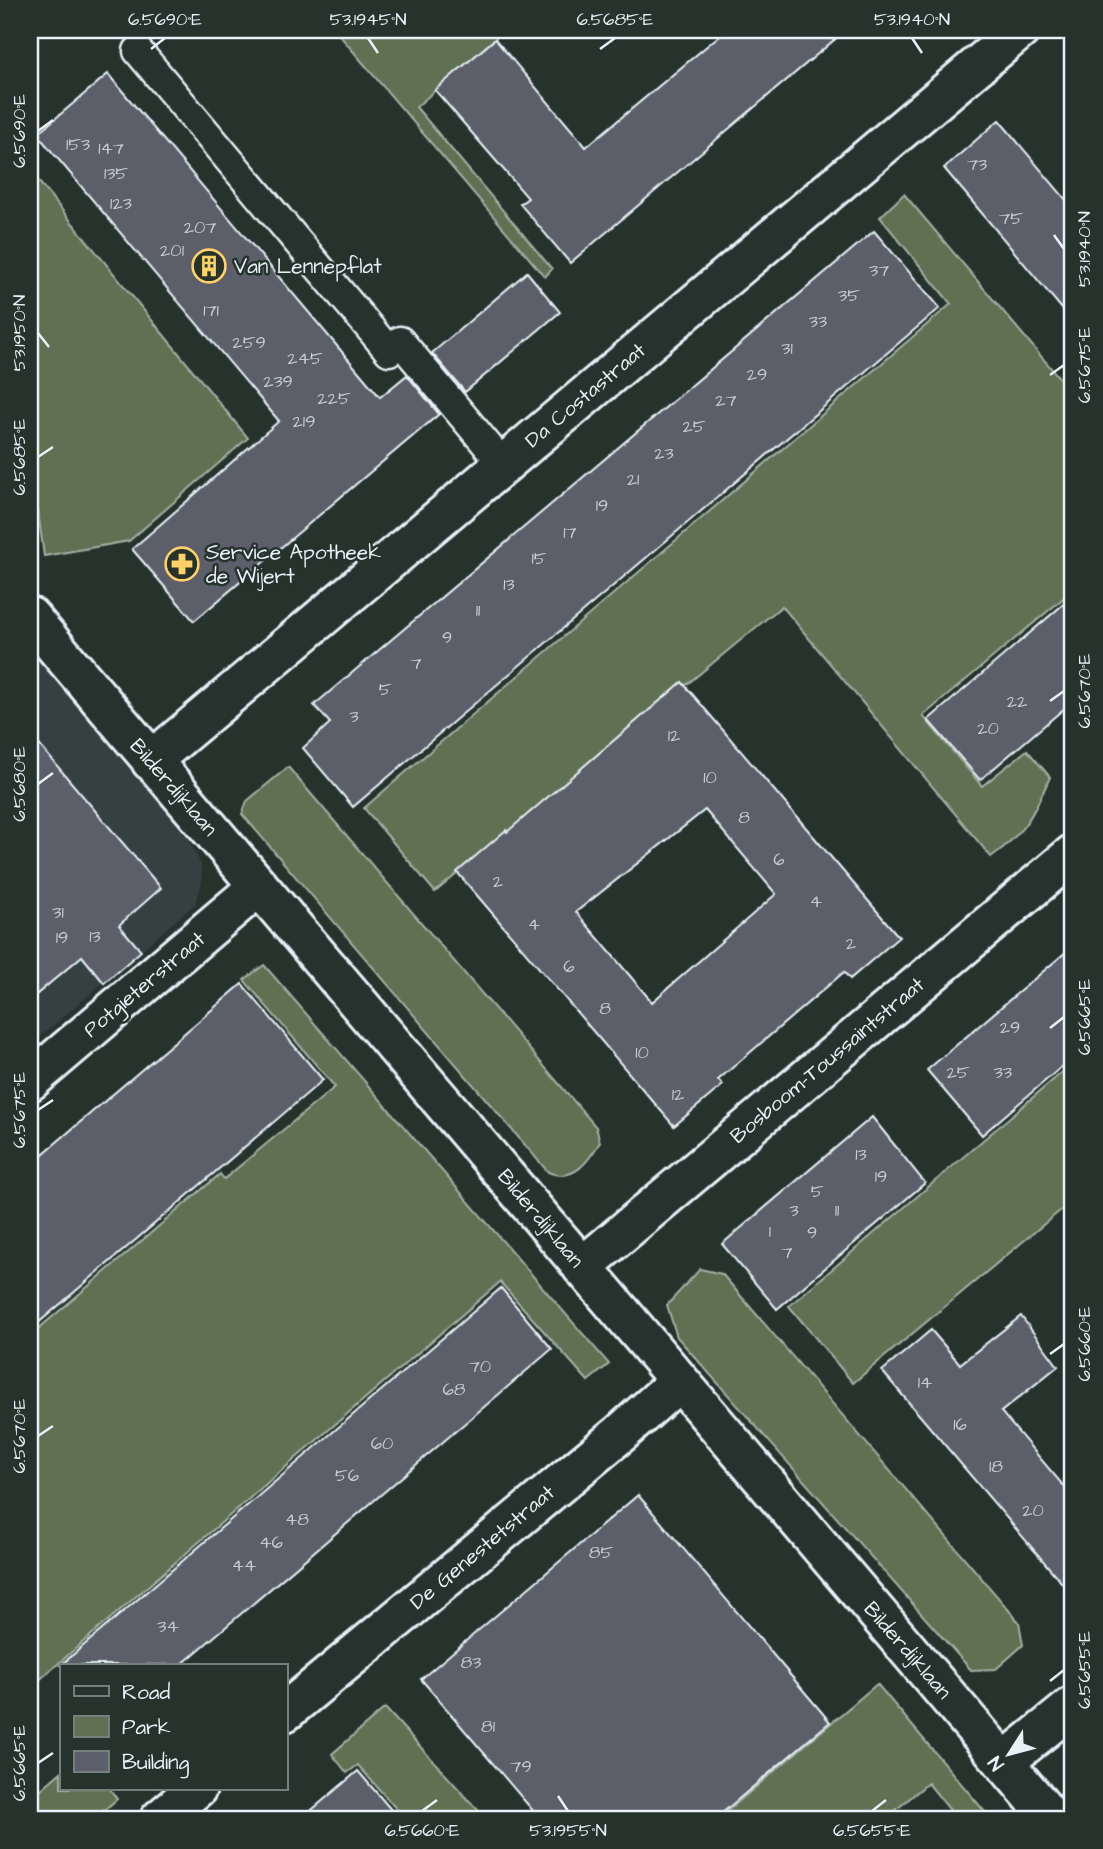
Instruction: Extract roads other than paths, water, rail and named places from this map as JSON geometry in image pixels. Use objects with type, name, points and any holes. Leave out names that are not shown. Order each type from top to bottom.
[{"type":"street","name":"Da Costastraat","points":[[151,761],[1020,30]]},
{"type":"street","name":"Bilderdijklaan","points":[[30,617],[1052,1819]]},
{"type":"street","name":"Bosboom-Toussaintstraat","points":[[582,1267],[1073,854]]},
{"type":"street","name":"Potgieterstraat","points":[[30,1081],[259,887]]},
{"type":"street","name":"De Genestetstraat","points":[[287,1710],[621,1433],[678,1382]]},
{"type":"street","points":[[1004,1762],[1073,1706]]},
{"type":"street","points":[[160,1819],[195,1790]]},
{"type":"lane","points":[[138,51],[388,351],[400,341],[503,464]]},
{"type":"place","name":"Van Lennepflat","points":[[209,266]]},
{"type":"place","name":"Service Apotheek de Wijert","points":[[182,564]]}]
